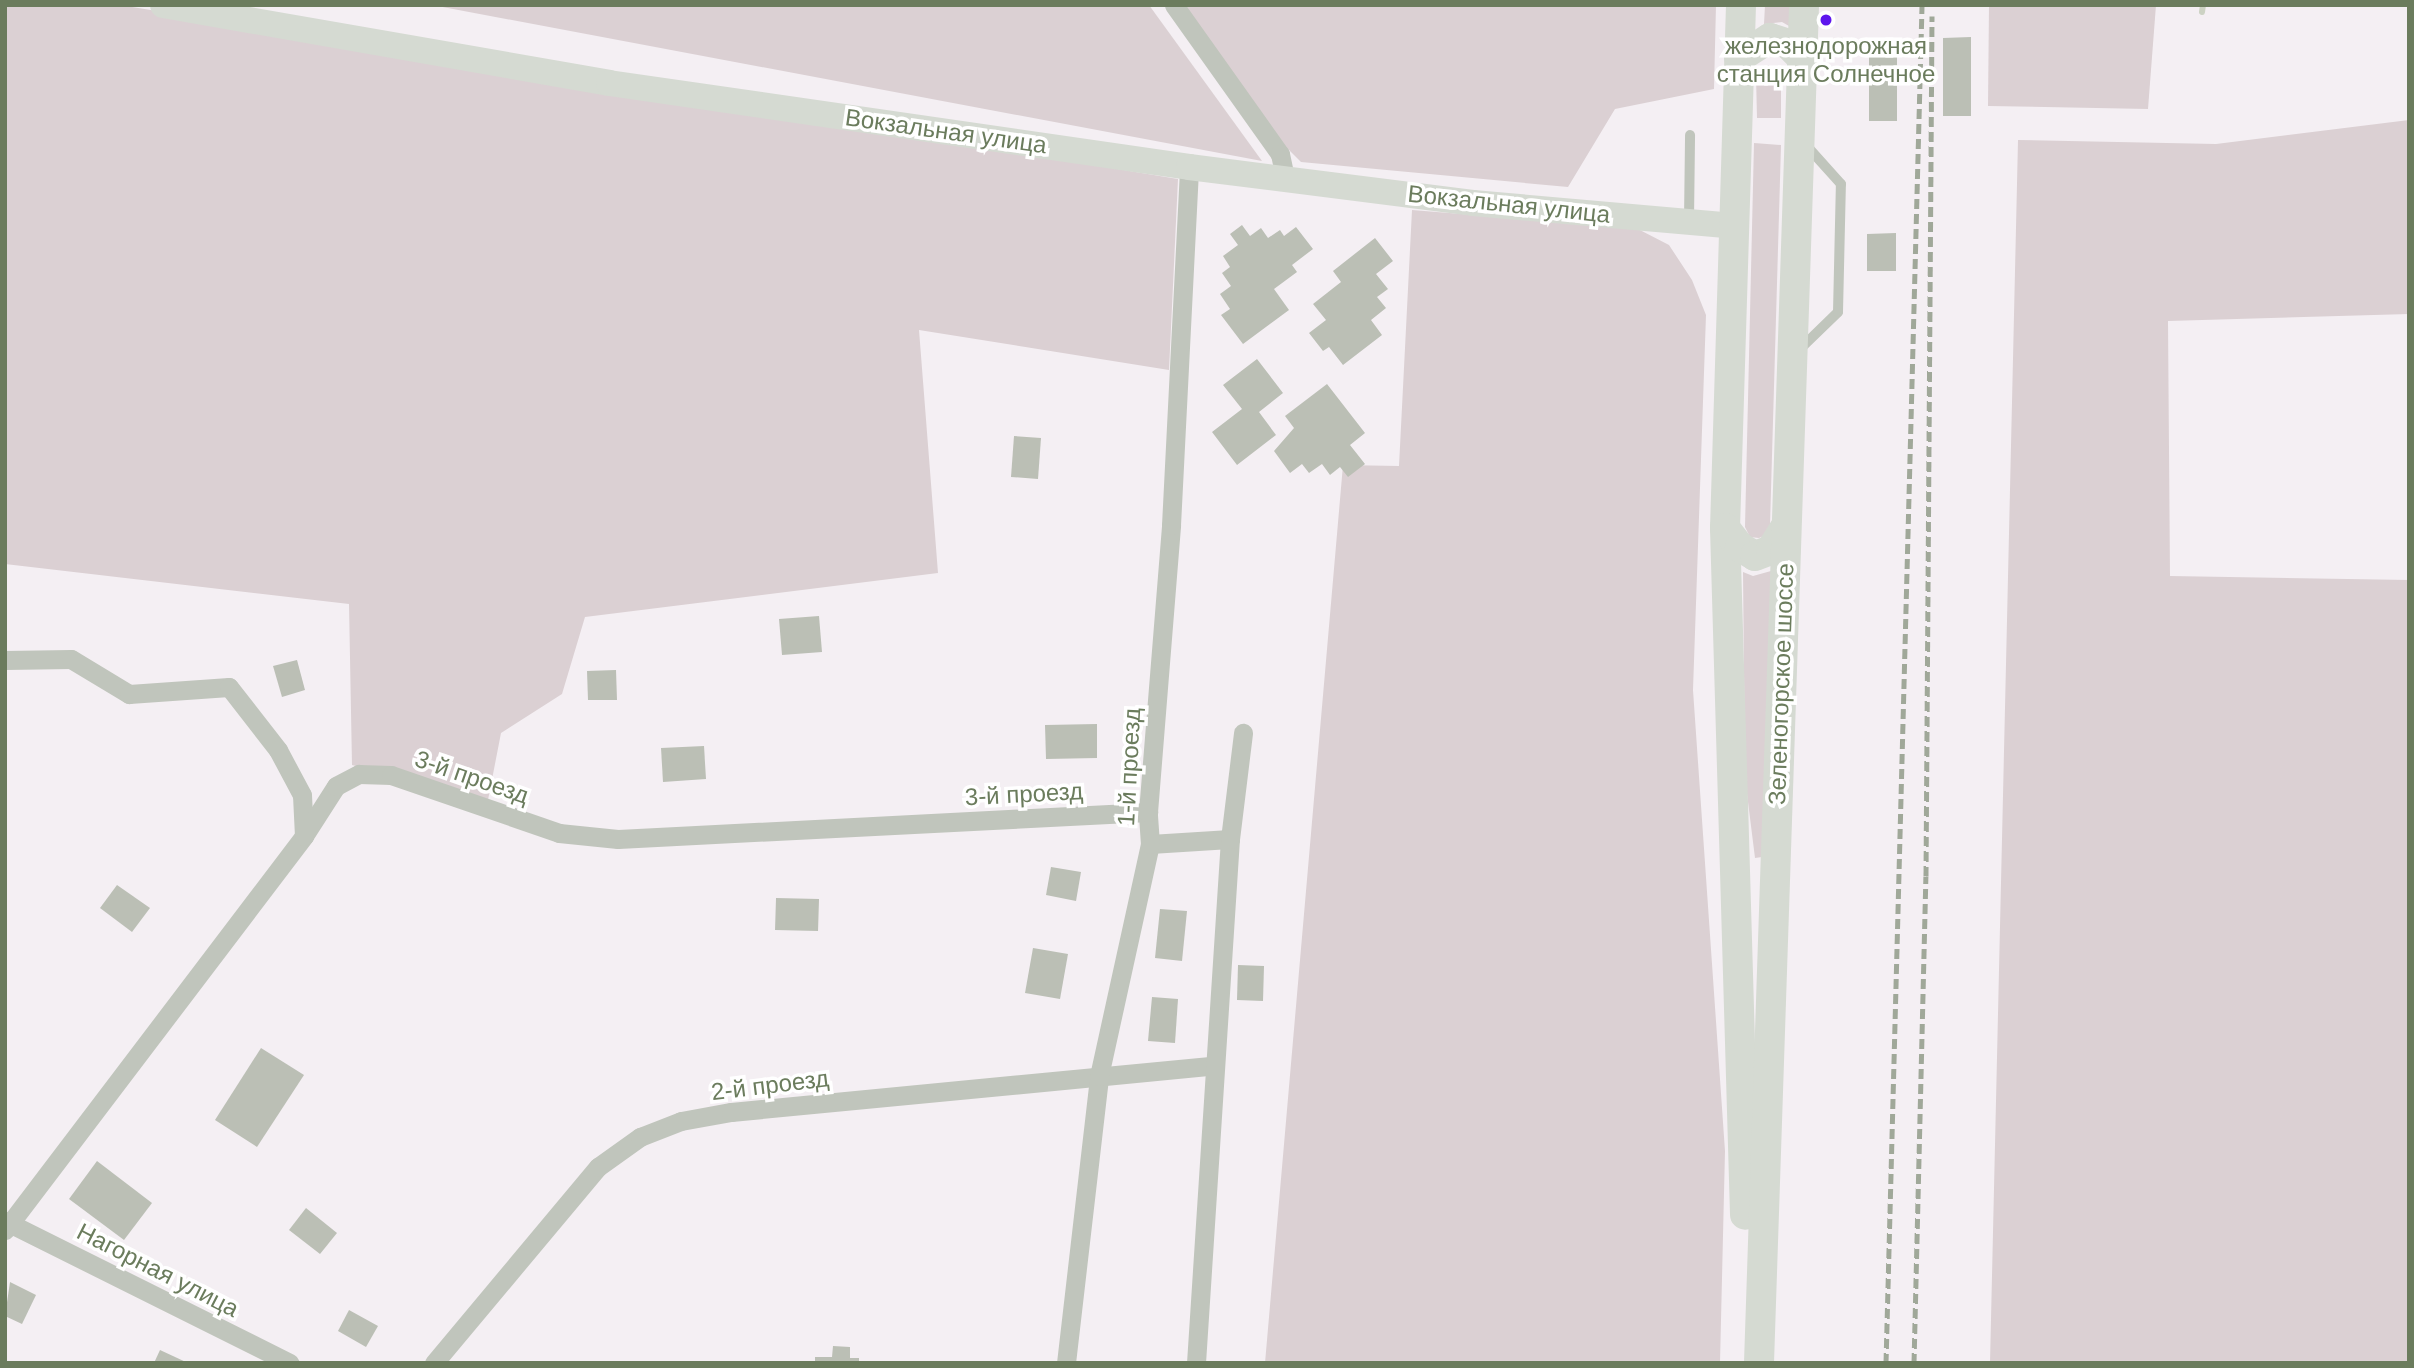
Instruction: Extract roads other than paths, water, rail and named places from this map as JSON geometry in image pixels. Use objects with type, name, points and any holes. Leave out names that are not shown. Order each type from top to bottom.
[{"type":"main road","name":"Зеленогорское шоссе","points":[[1741,5],[1725,528],[1749,1363]]},
{"type":"main road","name":"Зеленогорское шоссе","points":[[1759,1363],[1804,5]]},
{"type":"main road","points":[[1739,58],[1769,38],[1788,44],[1803,60]]},
{"type":"main road","points":[[1725,528],[1740,547],[1755,555],[1771,550],[1786,528]]},
{"type":"street","name":"Вокзальная улица","points":[[163,5],[609,83],[1189,167],[1473,204],[1734,226]]},
{"type":"street","points":[[1174,5],[1280,154],[1285,178]]},
{"type":"street","name":"1-й проезд","points":[[1066,1363],[1099,1076],[1150,844],[1148,813],[1171,525],[1189,167]]},
{"type":"street","points":[[5,660],[71,659],[129,694],[229,687],[278,750],[302,795],[304,836]]},
{"type":"street","points":[[1196,1363],[1213,1066],[1230,839],[1243,733]]},
{"type":"street","name":"3-й проезд","points":[[7,1225],[304,836],[336,786],[359,774],[391,775],[559,833],[618,839],[1148,813]]},
{"type":"street","points":[[1150,844],[1230,839]]},
{"type":"street","name":"2-й проезд","points":[[435,1363],[598,1167],[640,1137],[681,1121],[731,1112],[1213,1066]]},
{"type":"street","name":"Нагорная улица","points":[[7,1225],[290,1363]]},
{"type":"lane","points":[[1689,221],[1690,135]]},
{"type":"lane","points":[[1792,357],[1838,312],[1841,184],[1800,138]]},
{"type":"waterway","points":[[2202,12],[2203,5]]},
{"type":"railway","points":[[1886,1363],[1922,5]]},
{"type":"railway","points":[[1914,1363],[1926,876],[1932,16]]},
{"type":"place","name":"железнодорожная станция Солнечное","points":[[1826,20]]}]
